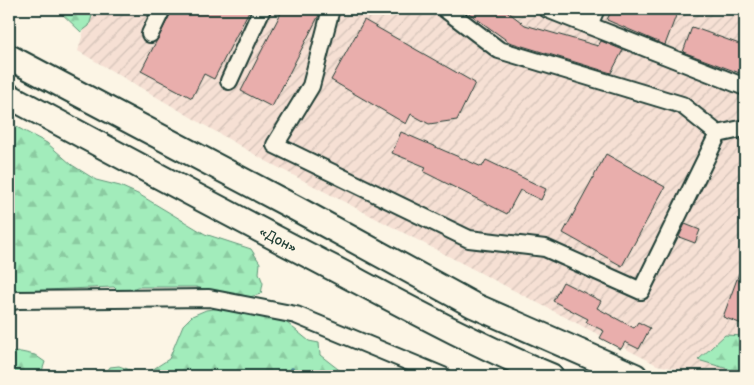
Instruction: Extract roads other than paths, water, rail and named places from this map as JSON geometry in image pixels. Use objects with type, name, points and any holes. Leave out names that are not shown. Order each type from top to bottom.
[{"type":"highway","points":[[9,57],[297,209],[473,305],[635,376]]},
{"type":"highway","name":"«Дон»","points":[[9,96],[445,327],[508,358],[551,376]]},
{"type":"street","points":[[150,34],[162,9]]},
{"type":"street","points":[[229,81],[262,9]]},
{"type":"street","points":[[331,9],[311,86],[275,145],[470,239],[545,248],[641,291],[718,134]]},
{"type":"street","points":[[445,9],[499,50],[682,105],[718,134]]},
{"type":"street","points":[[546,9],[745,87]]},
{"type":"street","points":[[589,25],[596,9]]},
{"type":"street","points":[[718,134],[745,128]]},
{"type":"street","points":[[9,302],[18,300],[209,298],[296,315],[443,376]]},
{"type":"waterway","points":[[292,369],[294,376]]}]
